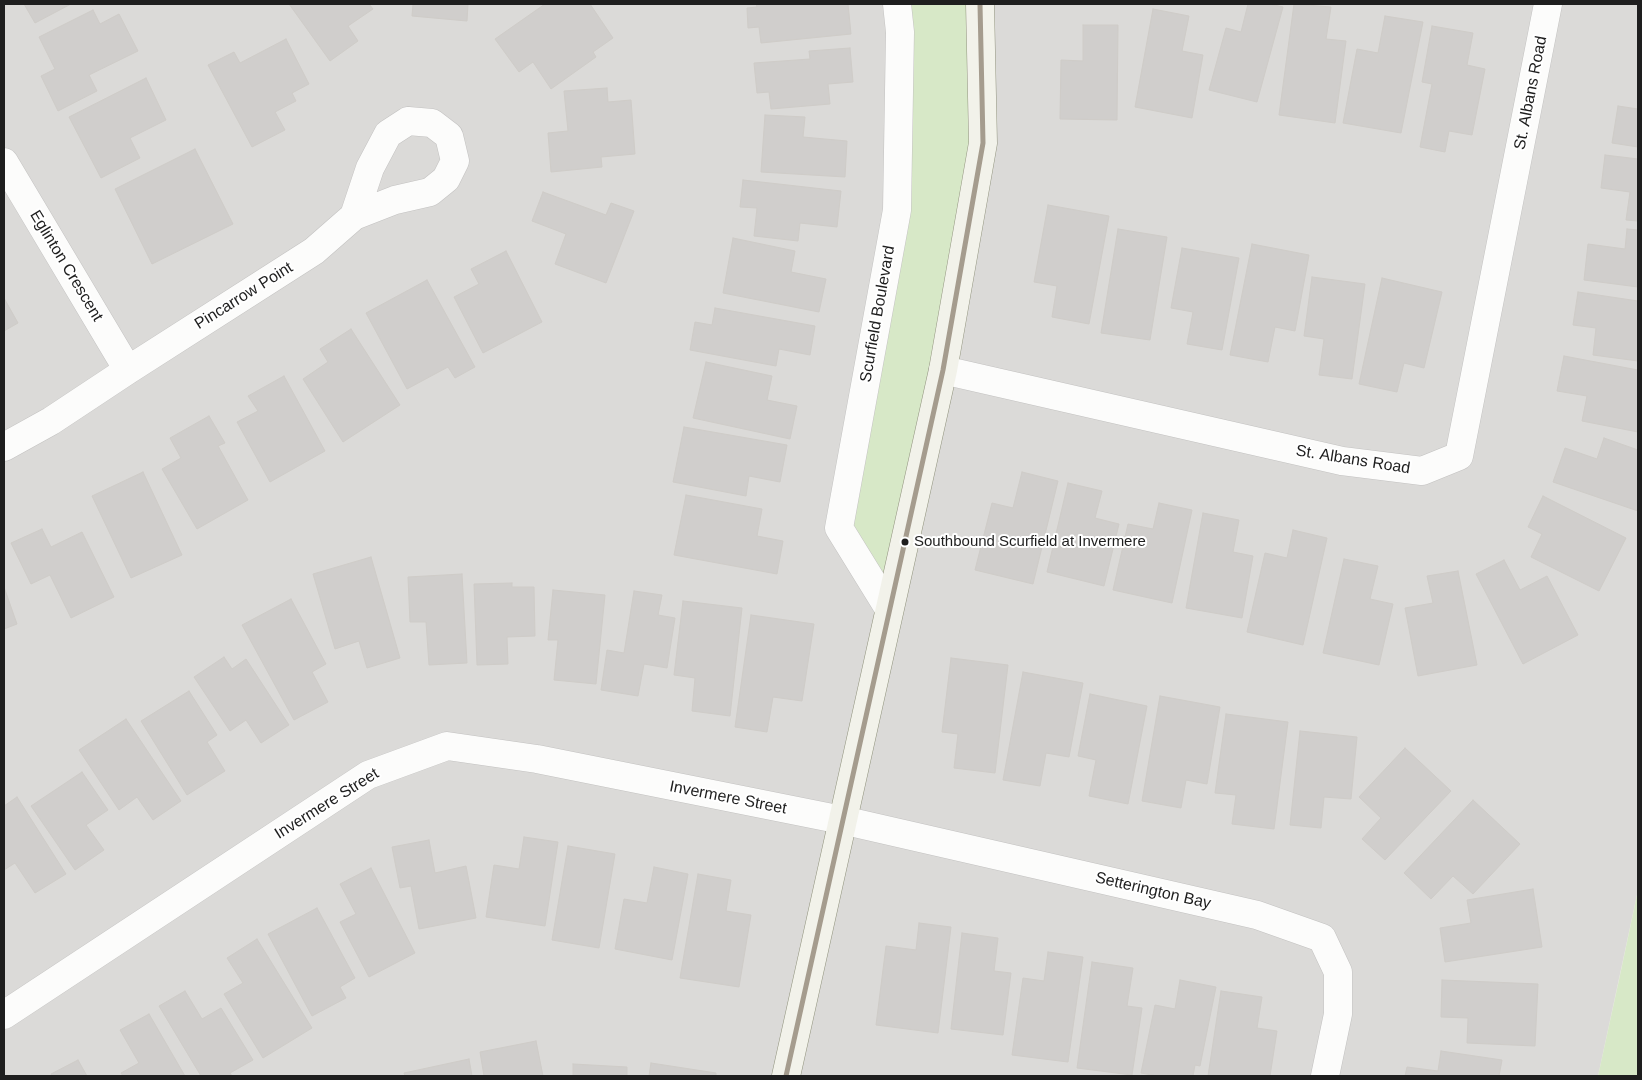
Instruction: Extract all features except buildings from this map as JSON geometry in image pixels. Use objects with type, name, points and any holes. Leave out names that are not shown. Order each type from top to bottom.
[{"type":"street","name":"Scurfield Boulevard","points":[[889,609],[839,528],[897,210],[900,32],[897,4]]},
{"type":"street","points":[[786,1076],[943,370],[983,143],[980,4]]},
{"type":"street","name":"St. Albans Road","points":[[943,370],[1342,461],[1422,471],[1459,456],[1548,4]]},
{"type":"street","name":"Eglinton Crescent","points":[[4,162],[128,370]]},
{"type":"street","name":"Pincarrow Point","points":[[4,447],[51,421],[314,251],[354,216]]},
{"type":"street","name":"Invermere Street","points":[[4,1015],[368,775],[447,746],[537,759],[842,820]]},
{"type":"street","name":"Setterington Bay","points":[[842,820],[905,836],[1257,915],[1322,938],[1338,972],[1338,1014],[1325,1076]]},
{"type":"shaded area","points":[[4,4],[1638,4],[1638,890],[1598,1076],[4,1076]]},
{"type":"green space","points":[[897,4],[980,4],[983,143],[889,609],[839,528],[897,210]]},
{"type":"green space","points":[[1638,890],[1638,1076],[1598,1076],[1619,980]]},
{"type":"transit line","points":[[786,1076],[943,370],[983,143],[980,4]]},
{"type":"place","name":"Southbound Scurfield at Invermere","points":[[905,542]]}]
